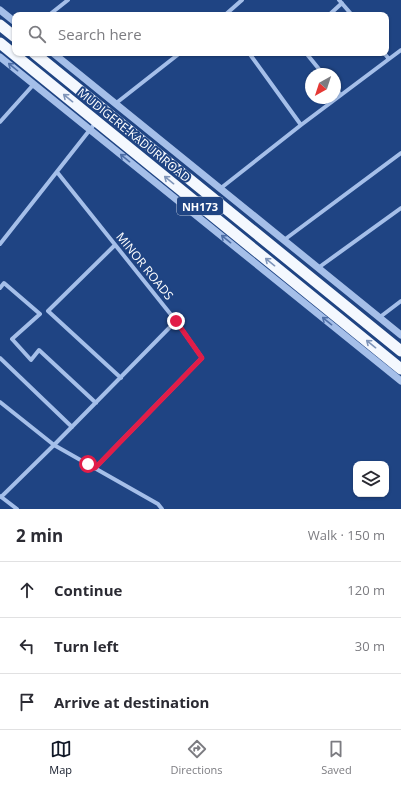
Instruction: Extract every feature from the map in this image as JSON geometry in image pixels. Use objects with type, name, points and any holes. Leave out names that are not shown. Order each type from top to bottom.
[{"type":"highway","points":[[0,25],[12,35]]},
{"type":"highway","name":"MUDIGERE-KADUR ROAD","points":[[0,43],[12,54]]},
{"type":"highway","name":"MUDIGERE-KADUR ROAD","points":[[15,56],[94,126],[401,369]]},
{"type":"highway","name":"MUDIGERE-KADUR ROAD","points":[[38,56],[401,351]]},
{"type":"street","points":[[53,12],[68,0]]},
{"type":"street","points":[[228,12],[242,0]]},
{"type":"street","points":[[332,12],[340,2],[349,12]]},
{"type":"street","points":[[0,10],[12,20]]},
{"type":"street","points":[[341,95],[401,50]]},
{"type":"street","points":[[57,56],[401,335]]},
{"type":"street","points":[[115,104],[176,56]]},
{"type":"street","points":[[251,56],[301,125]]},
{"type":"street","points":[[308,56],[318,68]]},
{"type":"street","points":[[386,56],[389,60]]},
{"type":"street","points":[[0,57],[34,84],[94,126],[401,381]]},
{"type":"street","points":[[0,122],[34,84]]},
{"type":"street","points":[[221,188],[329,104]]},
{"type":"street","points":[[0,244],[94,126]]},
{"type":"street","points":[[284,240],[401,153]]},
{"type":"street","name":"MINOR ROADS","points":[[57,172],[176,321],[202,358],[95,468]]},
{"type":"street","points":[[318,268],[401,208]]},
{"type":"street","points":[[115,245],[48,311],[120,378]]},
{"type":"street","points":[[0,288],[4,282],[40,314],[12,339],[31,360],[39,350],[96,403]]},
{"type":"street","points":[[380,317],[401,301]]},
{"type":"street","points":[[17,509],[1,497],[176,321]]},
{"type":"street","points":[[0,358],[72,427]]},
{"type":"street","points":[[0,402],[54,445],[158,504],[162,509]]},
{"type":"route","points":[[88,464],[95,468],[202,358],[176,321]]}]
